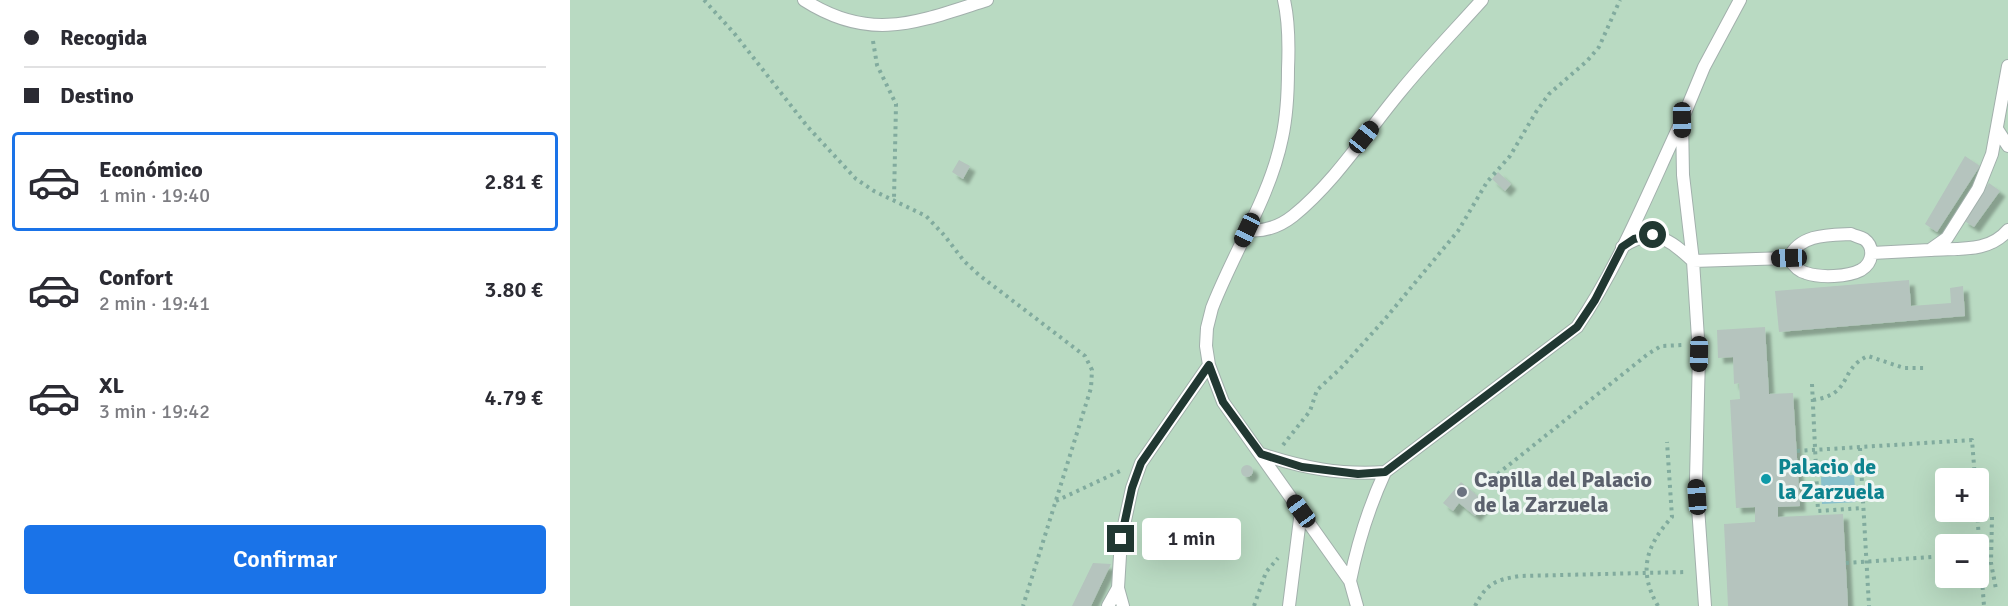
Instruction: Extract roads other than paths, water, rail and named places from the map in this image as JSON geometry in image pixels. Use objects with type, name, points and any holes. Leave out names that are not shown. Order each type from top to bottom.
[{"type":"lane","points":[[804,0],[834,16],[877,26],[897,26],[924,20],[987,0]]},
{"type":"lane","points":[[1284,0],[1288,31],[1288,61],[1285,118],[1276,159],[1212,308],[1207,327],[1206,346],[1209,365],[1223,402],[1350,581],[1357,606]]},
{"type":"lane","points":[[1247,230],[1261,232],[1277,226],[1293,216],[1321,189],[1401,90],[1482,0]]},
{"type":"lane","points":[[1350,581],[1359,537],[1370,504],[1385,472],[1577,327],[1595,300],[1622,247],[1682,120],[1704,67],[1740,0]]},
{"type":"lane","points":[[1930,250],[1947,238],[1978,189],[1992,154],[2007,82],[2008,66]]},
{"type":"lane","points":[[1682,120],[1683,175],[1693,261],[1698,344],[1696,479],[1705,606]]},
{"type":"lane","points":[[1996,129],[2008,146]]},
{"type":"lane","points":[[1872,254],[1982,247],[2000,240],[2008,230]]},
{"type":"lane","points":[[1851,234],[1863,239],[1870,247],[1872,254],[1870,261],[1863,269],[1852,273],[1827,276],[1807,274],[1799,270],[1789,258],[1792,250],[1808,238],[1851,234]]},
{"type":"lane","points":[[1622,247],[1634,239],[1653,235],[1674,243],[1693,261],[1789,258]]},
{"type":"lane","points":[[1123,606],[1118,588],[1121,539],[1132,488],[1141,463],[1209,365]]},
{"type":"lane","points":[[1261,454],[1302,467],[1358,474],[1385,472]]},
{"type":"lane","points":[[1289,606],[1301,511]]},
{"type":"lane","points":[[1108,606],[1118,588]]},
{"type":"water","points":[[1854,475],[1856,502],[1822,504],[1821,477]]},
{"type":"place","name":"Palacio de la Zarzuela","points":[[1766,479]]},
{"type":"place","name":"Capilla del Palacio de la Zarzuela","points":[[1462,492]]}]
